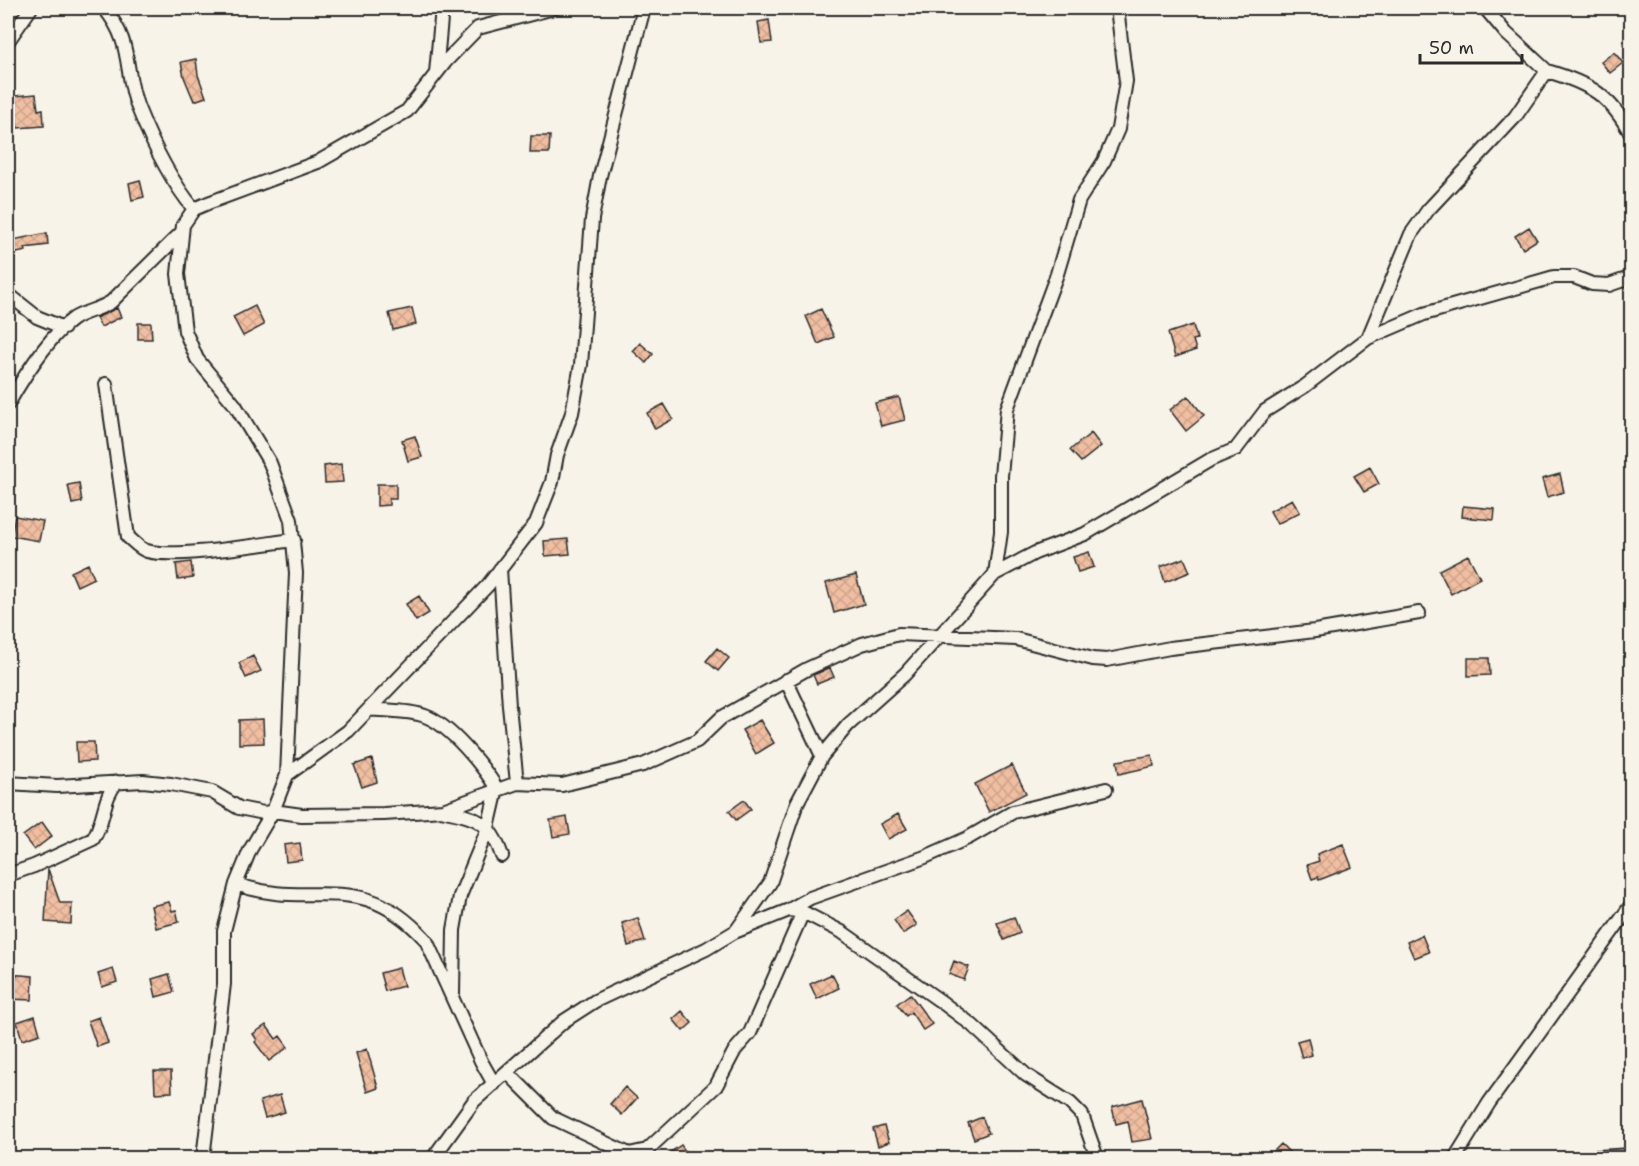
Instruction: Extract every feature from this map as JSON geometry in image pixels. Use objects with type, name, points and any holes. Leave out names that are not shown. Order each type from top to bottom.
[{"type":"street","points":[[8,41],[31,8]]},
{"type":"street","points":[[104,8],[120,32],[128,52],[138,107],[181,193],[194,209]]},
{"type":"street","points":[[435,74],[442,8]]},
{"type":"street","points":[[202,1158],[224,984],[224,931],[236,884],[250,850],[273,811],[287,775],[296,573],[294,540],[287,504],[270,463],[235,405],[196,358],[190,346],[183,315],[178,274],[184,220],[194,209],[318,162],[407,111],[461,42],[478,28],[554,8]]},
{"type":"street","points":[[287,775],[333,744],[369,709],[500,569],[536,523],[552,482],[557,455],[572,413],[581,365],[592,219],[608,135],[644,8]]},
{"type":"street","points":[[995,574],[1001,532],[1001,476],[1007,409],[1057,274],[1079,200],[1104,161],[1118,129],[1126,81],[1117,8]]},
{"type":"street","points":[[1485,8],[1506,33],[1548,71],[1591,86],[1608,100],[1632,136]]},
{"type":"street","points":[[1368,338],[1411,234],[1428,210],[1515,117],[1548,71]]},
{"type":"street","points":[[8,404],[33,364],[73,319],[101,309],[111,302],[182,232]]},
{"type":"street","points":[[736,931],[770,883],[797,803],[822,756],[848,725],[905,674],[995,574],[1035,553],[1085,534],[1210,460],[1236,449],[1265,411],[1305,386],[1368,338],[1424,314],[1554,277],[1574,277],[1592,284],[1609,285],[1632,277]]},
{"type":"street","points":[[8,294],[37,317],[64,328]]},
{"type":"street","points":[[106,384],[128,537],[144,550],[155,552],[187,552],[294,540]]},
{"type":"street","points":[[500,569],[508,706],[517,783]]},
{"type":"street","points":[[443,810],[517,783],[562,784],[643,765],[697,741],[721,718],[786,680],[862,644],[899,634],[1016,639],[1093,659],[1107,660],[1170,648],[1315,631],[1419,613]]},
{"type":"street","points":[[786,680],[822,756]]},
{"type":"street","points":[[369,709],[422,715],[434,720],[460,743],[497,789]]},
{"type":"street","points":[[8,783],[57,786],[143,781],[193,787],[212,792],[251,812],[273,811],[329,815],[443,810],[466,815],[488,828],[502,856]]},
{"type":"street","points":[[8,875],[34,866],[93,839],[103,818],[105,799],[117,782]]},
{"type":"street","points":[[453,994],[454,930],[460,896],[488,828],[497,789]]},
{"type":"street","points":[[433,1158],[474,1101],[543,1039],[583,1008],[706,949],[736,931],[789,910],[810,898],[925,857],[968,838],[1013,812],[1106,789]]},
{"type":"street","points":[[236,884],[270,892],[324,892],[373,899],[413,926],[426,940],[453,994],[481,1061],[494,1084]]},
{"type":"street","points":[[1455,1158],[1490,1103],[1632,903]]},
{"type":"street","points":[[789,910],[803,912],[842,932],[972,1025],[1026,1075],[1070,1103],[1082,1114],[1097,1158]]},
{"type":"street","points":[[507,1072],[553,1118],[629,1154],[647,1150],[716,1086],[735,1050],[750,1033],[803,912]]},
{"type":"street","points":[[1581,1158],[1632,1155]]},
{"type":"building","points":[[769,20],[772,42],[761,43],[758,22]]},
{"type":"building","points":[[1614,52],[1623,63],[1610,73],[1601,62]]},
{"type":"building","points":[[196,59],[198,75],[206,97],[194,101],[184,77],[181,62]]},
{"type":"building","points":[[36,94],[38,110],[43,109],[44,126],[17,128],[15,96]]},
{"type":"building","points":[[531,136],[550,136],[549,153],[530,153]]},
{"type":"building","points":[[140,180],[144,197],[132,200],[129,183]]},
{"type":"building","points":[[1529,227],[1537,240],[1523,249],[1515,236]]},
{"type":"building","points":[[47,233],[48,245],[25,248],[26,251],[8,255],[8,241]]},
{"type":"building","points":[[255,306],[264,325],[243,336],[233,317]]},
{"type":"building","points":[[117,308],[121,317],[101,327],[96,318]]},
{"type":"building","points":[[412,308],[416,324],[393,330],[389,313]]},
{"type":"building","points":[[821,309],[834,337],[818,344],[806,316]]},
{"type":"building","points":[[138,323],[151,323],[152,339],[138,339]]},
{"type":"building","points":[[1193,325],[1197,339],[1193,340],[1196,350],[1175,357],[1168,333]]},
{"type":"building","points":[[640,343],[653,354],[646,363],[633,351]]},
{"type":"building","points":[[1188,396],[1204,416],[1186,431],[1170,410]]},
{"type":"building","points":[[899,397],[905,420],[881,426],[875,403]]},
{"type":"building","points":[[664,404],[673,419],[655,429],[647,413]]},
{"type":"building","points":[[1091,433],[1101,446],[1081,462],[1070,450]]},
{"type":"building","points":[[415,436],[422,457],[408,461],[402,440]]},
{"type":"building","points":[[341,464],[343,482],[325,483],[324,466]]},
{"type":"building","points":[[1370,467],[1379,484],[1364,492],[1354,476]]},
{"type":"building","points":[[1560,474],[1564,492],[1547,497],[1542,479]]},
{"type":"building","points":[[79,483],[82,502],[72,504],[68,485]]},
{"type":"building","points":[[377,484],[396,484],[396,499],[389,499],[389,505],[377,506]]},
{"type":"building","points":[[1292,499],[1300,512],[1277,524],[1270,511]]},
{"type":"building","points":[[1463,506],[1495,509],[1494,520],[1462,517]]},
{"type":"building","points":[[15,516],[43,521],[39,541],[11,536]]},
{"type":"building","points":[[568,539],[570,554],[545,556],[544,541]]},
{"type":"building","points":[[1089,552],[1094,567],[1078,572],[1073,557]]},
{"type":"building","points":[[1468,555],[1480,578],[1451,594],[1439,570]]},
{"type":"building","points":[[1184,558],[1190,572],[1165,582],[1160,567]]},
{"type":"building","points":[[191,562],[193,578],[178,580],[176,564]]},
{"type":"building","points":[[88,564],[94,578],[77,586],[71,572]]},
{"type":"building","points":[[856,575],[864,604],[834,613],[826,583]]},
{"type":"building","points":[[419,596],[429,613],[416,621],[406,604]]},
{"type":"building","points":[[717,648],[729,658],[718,671],[706,661]]},
{"type":"building","points":[[253,656],[261,671],[246,678],[239,663]]},
{"type":"building","points":[[1468,658],[1489,658],[1490,675],[1468,676]]},
{"type":"building","points":[[830,668],[834,677],[817,684],[813,675]]},
{"type":"building","points":[[263,719],[264,743],[239,744],[239,720]]},
{"type":"building","points":[[760,720],[774,743],[756,754],[742,730]]},
{"type":"building","points":[[76,742],[94,742],[95,761],[77,762]]},
{"type":"building","points":[[1152,755],[1154,766],[1119,774],[1117,761]]},
{"type":"building","points":[[372,759],[377,782],[362,787],[354,765]]},
{"type":"building","points":[[1012,765],[1026,793],[989,812],[975,784]]},
{"type":"building","points":[[744,800],[751,809],[736,820],[729,811]]},
{"type":"building","points":[[898,814],[907,829],[888,839],[880,824]]},
{"type":"building","points":[[567,817],[570,834],[553,837],[550,820]]},
{"type":"building","points":[[42,822],[52,836],[34,850],[23,836]]},
{"type":"building","points":[[300,843],[302,860],[286,862],[284,845]]},
{"type":"building","points":[[1343,844],[1352,867],[1319,880],[1318,877],[1312,879],[1307,865],[1319,861],[1317,854]]},
{"type":"building","points":[[48,869],[60,903],[72,903],[71,924],[45,922]]},
{"type":"building","points":[[169,902],[172,911],[176,910],[179,922],[156,928],[151,906]]},
{"type":"building","points":[[907,911],[917,925],[903,934],[894,920]]},
{"type":"building","points":[[1014,917],[1020,933],[1004,940],[997,923]]},
{"type":"building","points":[[638,918],[645,941],[628,946],[622,923]]},
{"type":"building","points":[[1422,935],[1429,952],[1414,958],[1407,942]]},
{"type":"building","points":[[954,961],[969,967],[964,980],[949,974]]},
{"type":"building","points":[[399,968],[404,986],[385,991],[380,973]]},
{"type":"building","points":[[113,969],[117,982],[102,987],[98,974]]},
{"type":"building","points":[[8,974],[33,976],[32,1000],[8,999]]},
{"type":"building","points":[[169,974],[174,992],[156,997],[152,979]]},
{"type":"building","points":[[832,974],[839,988],[817,999],[810,984]]},
{"type":"building","points":[[910,994],[932,1024],[923,1030],[911,1012],[906,1016],[897,1004]]},
{"type":"building","points":[[682,1011],[692,1023],[683,1031],[673,1019]]},
{"type":"building","points":[[35,1016],[40,1034],[22,1040],[17,1022]]},
{"type":"building","points":[[99,1017],[108,1043],[97,1047],[88,1021]]},
{"type":"building","points":[[266,1025],[276,1039],[280,1036],[288,1047],[269,1061],[255,1042],[257,1040],[253,1034]]},
{"type":"building","points":[[1308,1038],[1312,1055],[1302,1058],[1297,1041]]},
{"type":"building","points":[[367,1049],[378,1088],[367,1092],[356,1053]]},
{"type":"building","points":[[154,1071],[171,1071],[172,1092],[155,1093]]},
{"type":"building","points":[[625,1087],[637,1098],[622,1115],[610,1104]]},
{"type":"building","points":[[280,1095],[285,1112],[265,1118],[260,1101]]},
{"type":"building","points":[[1142,1099],[1152,1139],[1132,1142],[1128,1121],[1116,1124],[1112,1107]]},
{"type":"building","points":[[982,1117],[989,1133],[974,1139],[968,1123]]},
{"type":"building","points":[[884,1126],[889,1142],[878,1146],[873,1129]]},
{"type":"building","points":[[1281,1144],[1295,1158],[1267,1158]]},
{"type":"building","points":[[681,1145],[690,1158],[662,1158]]}]
